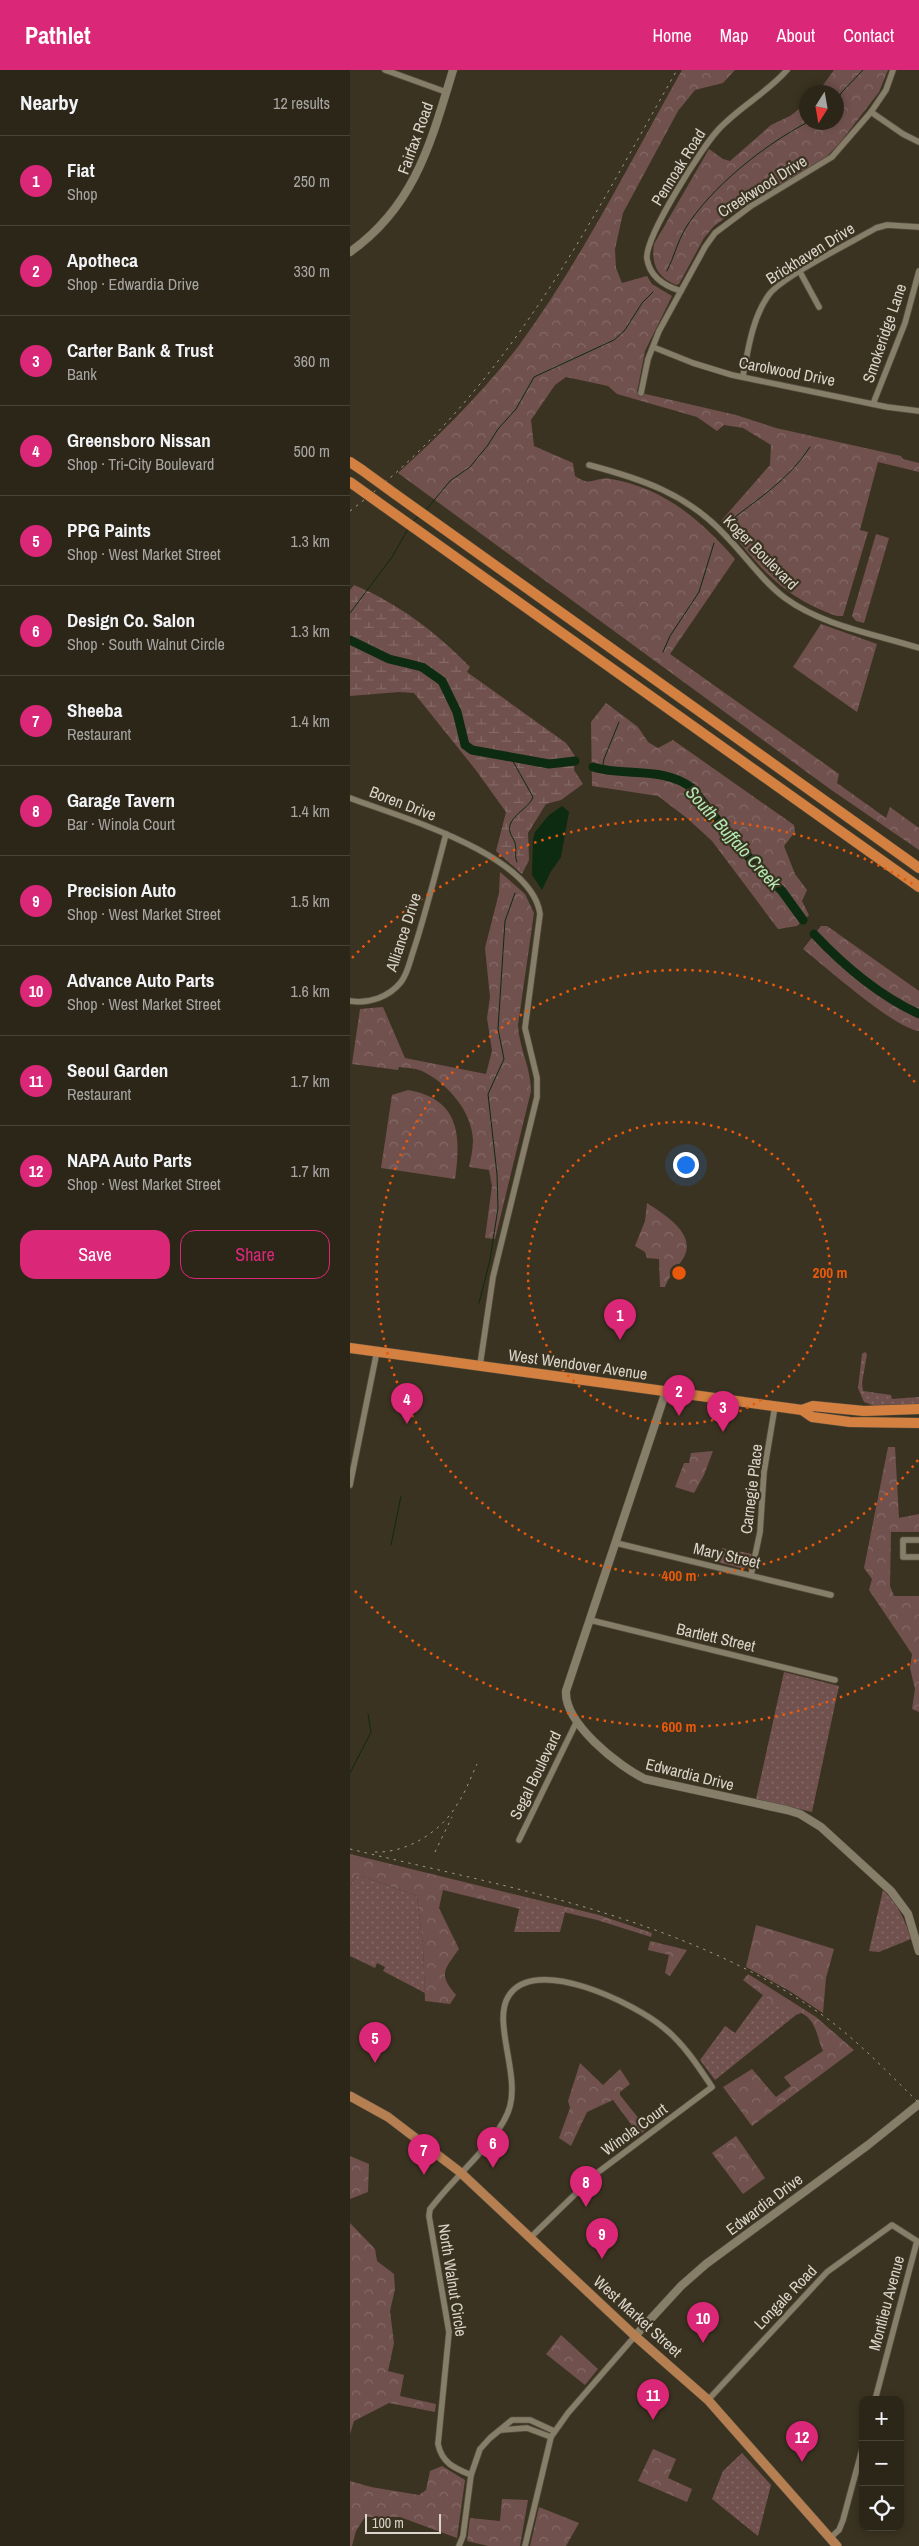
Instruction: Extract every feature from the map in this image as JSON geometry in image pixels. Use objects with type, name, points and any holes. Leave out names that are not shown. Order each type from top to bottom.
[{"type":"highway","points":[[350,462],[919,868]]},
{"type":"highway","points":[[350,482],[919,887]]},
{"type":"highway","name":"West Wendover Avenue","points":[[350,1348],[802,1410],[812,1417],[850,1422],[919,1423]]},
{"type":"highway","name":"West Wendover Avenue","points":[[802,1410],[813,1406],[864,1411],[919,1410]]},
{"type":"main road","name":"Fairfax Road","points":[[350,252],[384,223],[409,190],[425,157],[453,70]]},
{"type":"main road","name":"Edwardia Drive","points":[[666,1391],[566,1692],[565,1702],[576,1723],[629,1772],[645,1779],[787,1810],[811,1820],[839,1842],[897,1897],[908,1914],[919,1951]]},
{"type":"main road","name":"West Market Street","points":[[350,2096],[388,2117],[460,2172],[532,2236],[636,2336],[708,2400],[837,2546]]},
{"type":"main road","name":"Edwardia Drive","points":[[636,2336],[681,2286],[706,2264],[868,2145],[919,2104]]},
{"type":"street","points":[[385,70],[446,92]]},
{"type":"street","name":"Pennoak Road","points":[[680,291],[668,287],[659,280],[650,268],[647,249],[654,233],[704,148],[718,129],[776,83],[787,70]]},
{"type":"street","name":"Creekwood Drive","points":[[641,393],[653,347],[680,291],[715,233],[745,210],[832,157],[871,112],[886,90],[893,70]]},
{"type":"street","points":[[871,112],[903,134],[919,142]]},
{"type":"street","name":"Brickhaven Drive","points":[[743,376],[756,319],[769,293],[800,272],[876,228],[887,225],[919,227]]},
{"type":"street","name":"Smokeridge Lane","points":[[873,404],[905,323],[919,271]]},
{"type":"street","points":[[800,272],[819,307]]},
{"type":"street","name":"Carolwood Drive","points":[[653,347],[693,363],[743,376],[903,410],[919,410]]},
{"type":"street","name":"Koger Boulevard","points":[[589,465],[645,481],[684,500],[709,518],[769,584],[814,616],[919,648]]},
{"type":"street","name":"Boren Drive","points":[[350,798],[446,834],[494,858],[535,896],[540,914],[524,1028],[537,1078],[537,1097],[493,1277],[480,1365]]},
{"type":"street","name":"Alliance Drive","points":[[350,1002],[366,1002],[381,998],[392,991],[403,980],[419,933],[446,834]]},
{"type":"street","points":[[350,1485],[377,1351]]},
{"type":"street","name":"Carnegie Place","points":[[751,1575],[760,1532],[764,1472],[775,1406]]},
{"type":"street","points":[[919,1540],[903,1540],[903,1557],[919,1557]]},
{"type":"street","name":"Mary Street","points":[[616,1543],[832,1595]]},
{"type":"street","name":"Bartlett Street","points":[[590,1620],[835,1680]]},
{"type":"street","name":"Segal Boulevard","points":[[519,1840],[576,1723]]},
{"type":"street","name":"North Walnut Circle","points":[[470,2475],[454,2468],[443,2459],[438,2444],[449,2332],[429,2216],[430,2209],[498,2130],[509,2111],[513,2082],[504,2008],[511,1992],[526,1982],[545,1979],[602,1992],[629,2004],[669,2032],[685,2049],[712,2087]]},
{"type":"street","name":"Winola Court","points":[[532,2236],[597,2173],[712,2087]]},
{"type":"street","name":"Montlieu Avenue","points":[[876,2396],[917,2240],[892,2225]]},
{"type":"street","name":"Longale Road","points":[[708,2400],[827,2272],[892,2225]]},
{"type":"street","points":[[525,2546],[554,2430],[636,2336]]},
{"type":"street","points":[[459,2546],[463,2536],[470,2475],[484,2444],[502,2430],[507,2422],[517,2419],[536,2422],[554,2430]]},
{"type":"street","points":[[502,2430],[526,2428],[551,2437]]},
{"type":"street","points":[[830,2538],[839,2530],[843,2520],[859,2461]]},
{"type":"green space","points":[[682,70],[735,70],[723,83],[695,90],[678,111],[623,213],[615,249],[616,268],[622,283],[647,276],[652,284],[672,296],[645,351],[637,392],[736,415],[776,428],[901,456],[903,459],[919,463],[919,472],[878,462],[860,530],[868,532],[843,616],[837,616],[799,599],[785,589],[759,565],[721,521],[770,465],[771,445],[743,428],[724,425],[717,431],[697,417],[617,394],[608,386],[566,377],[555,385],[531,420],[534,446],[573,463],[575,476],[585,481],[611,479],[630,483],[665,498],[709,531],[735,559],[670,654],[839,774],[837,783],[886,818],[890,807],[919,828],[919,850],[830,789],[398,473],[431,443],[492,378],[543,312],[585,244]]},
{"type":"green space","points":[[834,70],[888,70],[879,92],[839,144],[825,158],[729,215],[714,226],[704,238],[679,284],[676,285],[664,278],[655,264],[654,244],[709,149],[723,159],[730,161],[771,125],[799,109],[799,130],[844,130],[844,85],[823,85]]},
{"type":"green space","points":[[876,534],[889,538],[864,623],[856,621],[852,616]]},
{"type":"green space","points":[[354,585],[386,601],[416,620],[444,642],[470,667],[467,672],[566,743],[575,756],[574,770],[583,784],[561,800],[546,804],[528,833],[529,860],[522,874],[496,851],[506,812],[475,769],[414,693],[399,692],[350,696],[350,590]]},
{"type":"green space","points":[[821,624],[877,644],[857,712],[793,667]]},
{"type":"green space","points":[[606,703],[638,727],[648,742],[658,748],[673,740],[794,825],[795,832],[784,846],[795,874],[807,890],[802,901],[809,915],[797,926],[778,929],[712,841],[688,819],[658,796],[592,786],[591,722]]},
{"type":"green space","points":[[500,872],[525,894],[534,913],[518,1025],[531,1091],[495,1239],[485,1238],[492,1186],[489,1170],[469,1167],[473,1143],[472,1129],[463,1109],[449,1090],[431,1076],[419,1070],[399,1067],[398,1070],[352,1064],[360,1009],[383,1007],[405,1058],[486,1074],[492,1051],[487,1018],[490,997],[485,948],[499,893]]},
{"type":"green space","points":[[821,926],[827,926],[919,991],[919,1031],[894,1020],[878,1009],[803,949]]},
{"type":"green space","points":[[408,1090],[425,1095],[438,1102],[447,1111],[453,1122],[458,1148],[455,1179],[381,1168],[392,1095]]},
{"type":"green space","points":[[647,1203],[669,1218],[682,1232],[686,1240],[687,1248],[684,1257],[665,1287],[660,1287],[659,1259],[647,1258],[645,1252],[635,1246],[645,1221]]},
{"type":"green space","points":[[865,1352],[867,1354],[862,1383],[863,1391],[891,1395],[892,1399],[919,1397],[919,1405],[875,1406],[864,1402],[858,1388],[862,1354]]},
{"type":"green space","points":[[888,1447],[895,1447],[899,1518],[919,1514],[919,1532],[891,1532],[890,1586],[894,1596],[919,1596],[919,1712],[912,1709],[915,1689],[910,1668],[912,1654],[869,1590],[872,1579],[864,1568]]},
{"type":"green space","points":[[713,1451],[704,1475],[694,1493],[675,1487],[684,1463],[689,1463],[691,1453]]},
{"type":"green space","points":[[722,1548],[752,1554],[747,1567],[744,1569],[718,1562]]},
{"type":"green space","points":[[784,1672],[839,1686],[812,1812],[756,1799]]},
{"type":"green space","points":[[350,1854],[599,1915],[652,1933],[651,1937],[597,1920],[522,1902],[520,1909],[443,1890],[439,1908],[459,1949],[447,1967],[445,1977],[456,1995],[450,2004],[425,2001],[423,1946],[417,1896],[356,1874],[350,1887]]},
{"type":"green space","points":[[356,1874],[417,1896],[423,1946],[425,1993],[383,1971],[385,1967],[377,1963],[375,1968],[350,1956],[350,1887]]},
{"type":"green space","points":[[883,1890],[893,1901],[900,1913],[911,1939],[879,1952],[869,1951]]},
{"type":"green space","points":[[521,1901],[565,1912],[560,1932],[514,1932]]},
{"type":"green space","points":[[756,1925],[834,1949],[826,1978],[823,2013],[788,1990],[746,1967]]},
{"type":"green space","points":[[650,1941],[687,1950],[670,1976],[665,1973],[669,1955],[648,1950]]},
{"type":"green space","points":[[748,1974],[816,2017],[854,2050],[752,2126],[723,2087],[752,2069],[776,2097],[791,2086],[784,2077],[823,2051],[816,2030],[810,2020],[801,2013],[796,2015],[772,2002],[743,1980]]},
{"type":"green space","points":[[763,1995],[796,2015],[715,2080],[700,2060],[725,2026],[735,2033]]},
{"type":"green space","points":[[580,2063],[603,2085],[620,2069],[630,2084],[620,2092],[620,2095],[647,2129],[639,2135],[613,2100],[587,2112],[571,2146],[559,2138],[570,2108],[568,2101]]},
{"type":"green space","points":[[736,2136],[765,2178],[743,2194],[712,2153]]},
{"type":"green space","points":[[350,2156],[369,2164],[368,2192],[350,2199]]},
{"type":"green space","points":[[350,2223],[375,2249],[377,2261],[394,2274],[395,2289],[390,2311],[394,2343],[388,2371],[404,2375],[400,2396],[436,2404],[435,2412],[389,2403],[354,2421],[350,2434]]},
{"type":"green space","points":[[561,2335],[598,2369],[585,2385],[546,2354]]},
{"type":"green space","points":[[653,2449],[676,2459],[668,2478],[692,2489],[687,2502],[638,2481]]},
{"type":"green space","points":[[742,2453],[771,2485],[758,2536],[712,2499],[723,2471]]},
{"type":"green space","points":[[442,2466],[465,2480],[457,2538],[400,2517],[365,2517],[356,2531],[352,2546],[350,2546],[350,2481],[371,2487],[419,2495],[426,2490],[430,2471]]},
{"type":"green space","points":[[502,2499],[528,2500],[520,2546],[488,2546],[467,2541],[470,2518],[500,2521]]},
{"type":"green space","points":[[539,2507],[579,2523],[566,2546],[530,2546]]},
{"type":"shaded area","points":[[562,806],[569,812],[561,857],[550,873],[542,890],[532,875],[533,839],[535,832],[549,815]]},
{"type":"waterway","points":[[844,90],[863,70]]},
{"type":"waterway","points":[[667,271],[685,229],[709,198],[740,168],[799,127]]},
{"type":"waterway","points":[[426,510],[450,481],[470,467],[488,445],[498,429],[516,409],[534,377],[614,340],[625,330],[642,303],[653,292]]},
{"type":"waterway","points":[[726,524],[782,480],[802,459],[810,447]]},
{"type":"waterway","points":[[413,522],[419,516]]},
{"type":"waterway","points":[[350,613],[392,557],[408,529]]},
{"type":"waterway","points":[[663,652],[670,636],[699,592],[714,543]]},
{"type":"waterway","name":"South Buffalo Creek","points":[[350,640],[389,659],[422,667],[442,681],[457,712],[465,745],[472,750],[549,764],[575,761]]},
{"type":"waterway","points":[[602,770],[604,759],[619,722]]},
{"type":"waterway","points":[[510,756],[533,797],[511,822],[510,832],[516,846],[517,862]]},
{"type":"waterway","name":"South Buffalo Creek","points":[[593,767],[605,770],[657,774],[681,781],[692,788],[739,847],[782,891],[803,920]]},
{"type":"waterway","points":[[479,1303],[490,1260],[498,1208],[497,1174],[488,1094],[504,1059],[498,1029],[505,921],[515,893]]},
{"type":"waterway","name":"South Buffalo Creek","points":[[814,934],[838,958],[876,989],[919,1014]]},
{"type":"waterway","points":[[391,1545],[401,1496]]},
{"type":"waterway","points":[[350,1773],[371,1732],[368,1714]]},
{"type":"railway","points":[[350,511],[405,465],[453,415],[497,363],[573,251],[677,70]]},
{"type":"railway","points":[[375,1852],[400,1849],[412,1844],[443,1823],[458,1803],[477,1764]]},
{"type":"railway","points":[[435,1852],[452,1817]]},
{"type":"railway","points":[[350,1849],[531,1892],[591,1909],[650,1928],[707,1951],[762,1978],[829,2020],[869,2054],[919,2103]]},
{"type":"place","name":"Fiat","points":[[620,1340]]},
{"type":"place","name":"Apotheca","points":[[679,1416]]},
{"type":"place","name":"Greensboro Nissan","points":[[407,1424]]},
{"type":"place","name":"Carter Bank & Trust","points":[[723,1432]]},
{"type":"place","name":"PPG Paints","points":[[375,2063]]},
{"type":"place","name":"Design Co. Salon","points":[[493,2168]]},
{"type":"place","name":"Sheeba","points":[[424,2175]]},
{"type":"place","name":"Garage Tavern","points":[[586,2207]]},
{"type":"place","name":"Precision Auto","points":[[602,2259]]},
{"type":"place","name":"Advance Auto Parts","points":[[703,2343]]},
{"type":"place","name":"Seoul Garden","points":[[653,2420]]},
{"type":"place","name":"NAPA Auto Parts","points":[[802,2462]]}]
